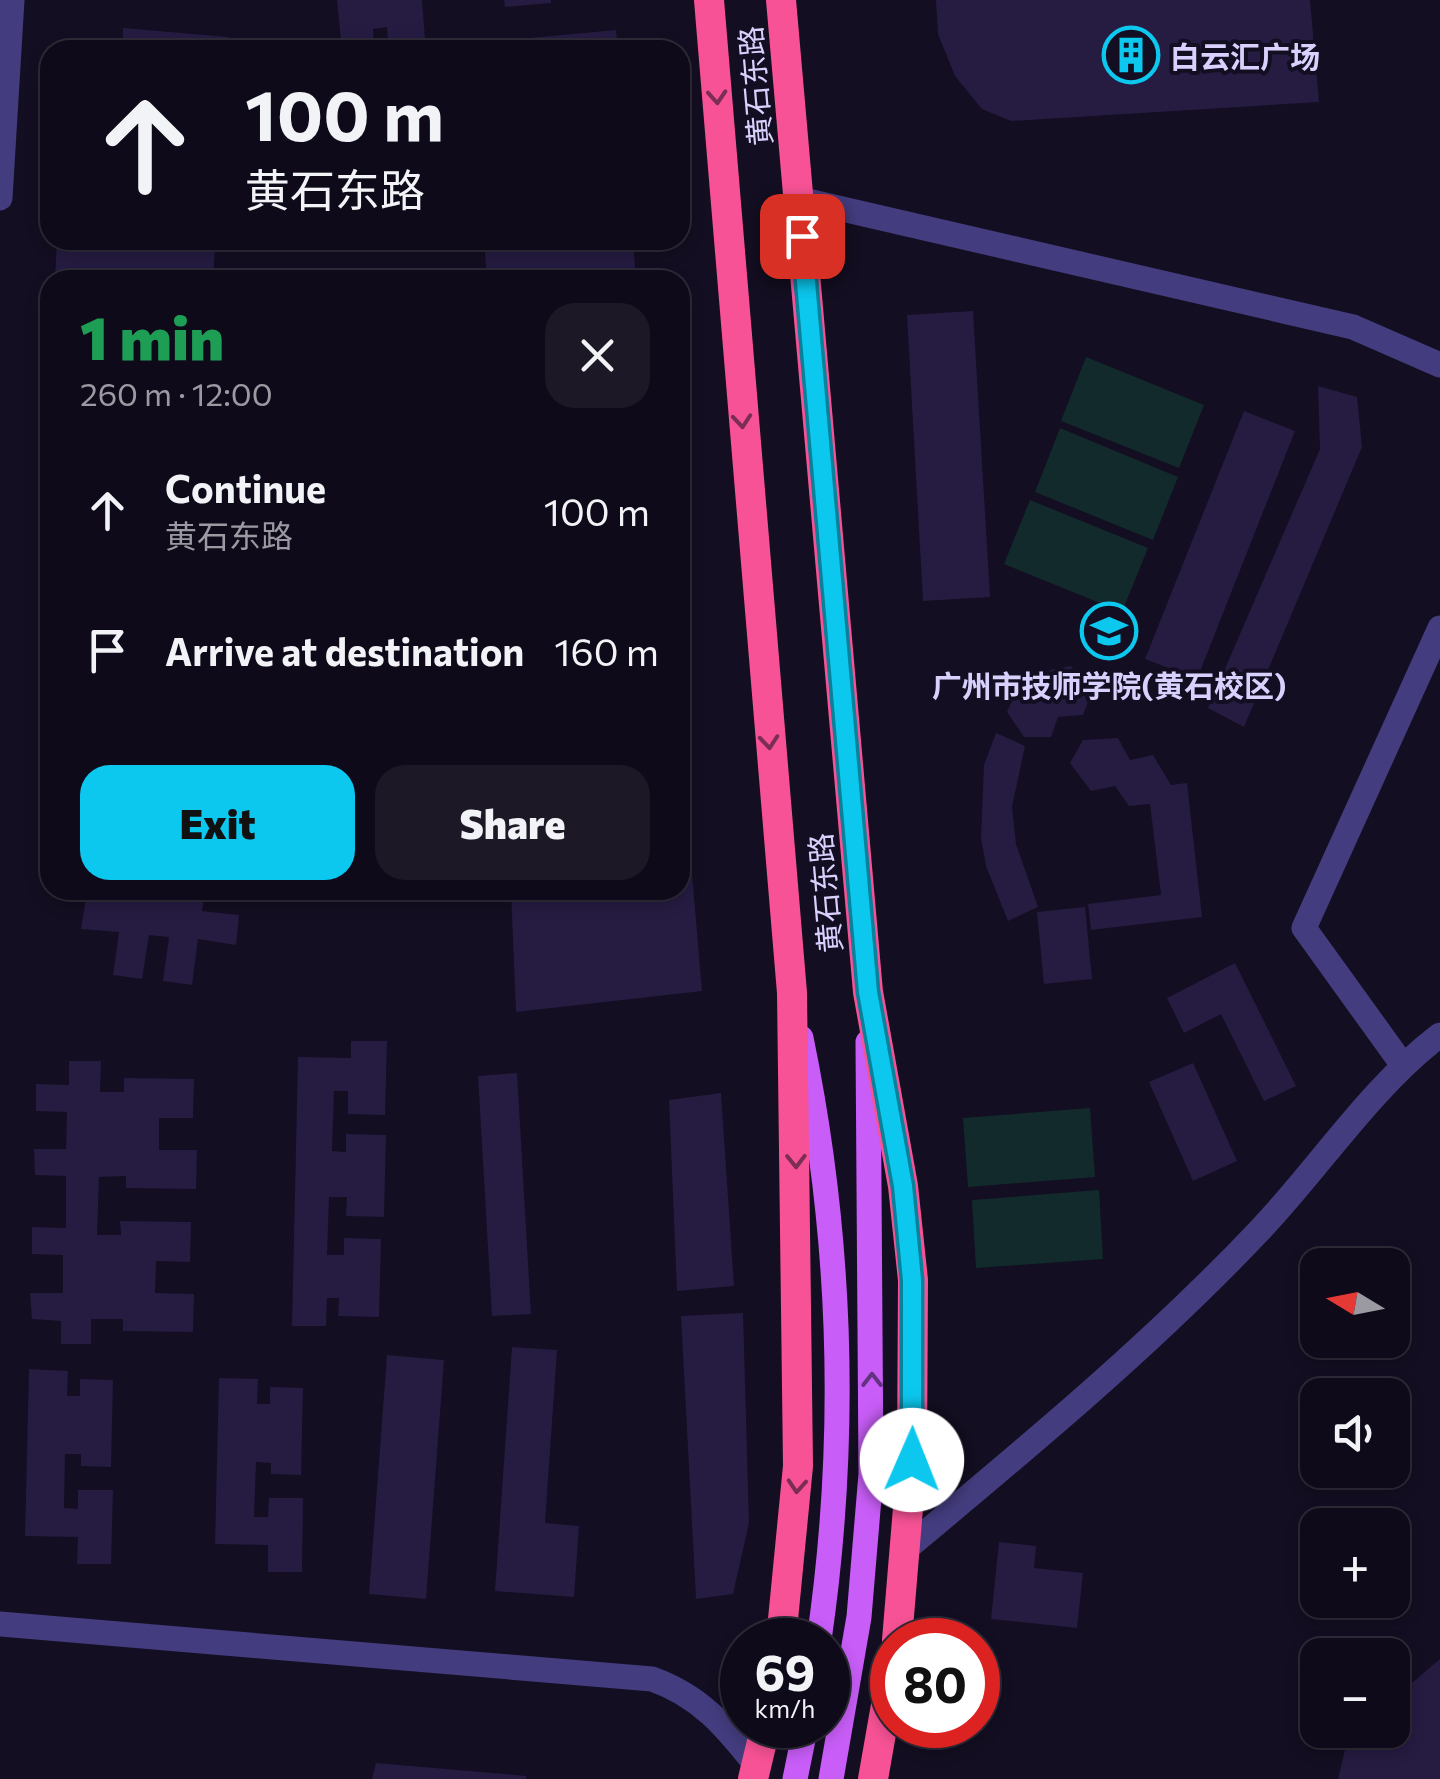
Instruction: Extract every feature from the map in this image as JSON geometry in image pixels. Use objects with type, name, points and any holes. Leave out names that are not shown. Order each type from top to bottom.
[{"type":"highway","name":"黄石东路","points":[[709,0],[792,993]]},
{"type":"highway","name":"黄石东路","points":[[782,0],[868,992]]},
{"type":"highway","points":[[868,992],[903,1186],[912,1280],[908,1548],[900,1618]]},
{"type":"highway","points":[[782,1618],[798,1466],[792,993]]},
{"type":"highway","points":[[873,1779],[878,1748]]},
{"type":"main road","name":"黄石东路","points":[[831,1779],[859,1618],[872,1474],[868,992]]},
{"type":"main road","name":"黄石东路","points":[[792,993],[825,1176],[836,1306],[834,1466],[822,1618]]},
{"type":"main road","points":[[794,1779],[801,1748]]},
{"type":"street","points":[[0,198],[12,0]]},
{"type":"street","points":[[798,199],[1352,327],[1440,365]]},
{"type":"street","points":[[1402,1064],[1304,928],[1440,628]]},
{"type":"street","points":[[908,1548],[1148,1340],[1260,1230],[1402,1064],[1440,1035]]},
{"type":"street","points":[[0,1624],[652,1679],[685,1691],[715,1715],[755,1772]]},
{"type":"green space","points":[[1086,357],[1204,405],[1179,468],[1061,421]]},
{"type":"green space","points":[[1060,428],[1178,477],[1153,540],[1035,492]]},
{"type":"green space","points":[[1030,500],[1148,548],[1122,612],[1004,564]]},
{"type":"green space","points":[[1090,1108],[1095,1177],[968,1187],[963,1118]]},
{"type":"green space","points":[[1099,1190],[1103,1259],[976,1268],[972,1200]]},
{"type":"building","points":[[337,0],[422,0],[425,39],[388,40],[387,27],[373,29],[374,40],[341,40]]},
{"type":"building","points":[[504,0],[551,0],[551,3],[505,7]]},
{"type":"building","name":"白云汇广场","points":[[936,0],[1310,0],[1319,102],[1011,121],[982,109],[955,76],[938,34]]},
{"type":"building","points":[[123,28],[229,37],[229,40],[123,40]]},
{"type":"building","points":[[616,30],[617,40],[509,40]]},
{"type":"building","points":[[56,250],[215,250],[214,270],[56,270]]},
{"type":"building","points":[[485,250],[634,250],[635,270],[486,270]]},
{"type":"building","points":[[973,311],[990,597],[923,601],[907,315]]},
{"type":"building","points":[[1318,386],[1357,397],[1362,447],[1244,727],[1208,708],[1320,449]]},
{"type":"building","points":[[1244,411],[1295,431],[1197,679],[1145,659]]},
{"type":"building","points":[[1071,666],[1091,694],[1083,715],[1058,717],[1051,737],[1024,737],[1007,712],[1015,694],[1040,691],[1050,670]]},
{"type":"building","points":[[996,733],[1025,746],[1012,807],[1016,844],[1038,907],[1008,921],[986,866],[981,838],[984,765]]},
{"type":"building","points":[[1118,738],[1130,760],[1153,755],[1171,785],[1187,783],[1202,917],[1091,930],[1088,904],[1161,895],[1150,804],[1129,806],[1115,786],[1091,791],[1070,763],[1083,740]]},
{"type":"building","points":[[690,849],[702,991],[516,1012],[511,900],[690,900]]},
{"type":"building","points":[[86,900],[204,900],[202,911],[239,915],[236,945],[198,939],[192,985],[163,981],[169,937],[149,935],[142,979],[113,975],[119,932],[81,929]]},
{"type":"building","points":[[1085,907],[1092,979],[1044,984],[1037,912]]},
{"type":"building","points":[[1235,963],[1296,1086],[1264,1101],[1221,1014],[1184,1033],[1167,998]]},
{"type":"building","points":[[351,1041],[387,1041],[385,1115],[348,1114],[348,1091],[334,1091],[332,1151],[346,1152],[346,1134],[386,1135],[384,1217],[346,1216],[347,1197],[329,1197],[327,1255],[344,1255],[344,1238],[381,1239],[379,1317],[338,1316],[339,1298],[327,1298],[326,1326],[292,1326],[298,1057],[351,1058]]},
{"type":"building","points":[[69,1061],[101,1061],[100,1092],[124,1092],[124,1078],[194,1079],[193,1118],[159,1118],[159,1150],[197,1150],[196,1189],[126,1188],[126,1176],[99,1177],[97,1235],[121,1235],[120,1221],[191,1222],[190,1262],[156,1261],[155,1293],[194,1294],[193,1332],[123,1331],[123,1319],[91,1319],[91,1344],[61,1344],[61,1321],[32,1319],[30,1293],[63,1293],[63,1255],[32,1254],[32,1227],[66,1228],[66,1176],[35,1175],[34,1149],[66,1149],[67,1112],[36,1111],[36,1084],[69,1085]]},
{"type":"building","points":[[1193,1063],[1237,1161],[1193,1181],[1149,1082]]},
{"type":"building","points":[[517,1073],[531,1314],[492,1316],[478,1076]]},
{"type":"building","points":[[721,1093],[734,1286],[677,1291],[669,1100]]},
{"type":"building","points":[[743,1313],[749,1523],[733,1594],[696,1599],[681,1316]]},
{"type":"building","points":[[512,1347],[557,1350],[545,1523],[579,1526],[574,1597],[495,1591]]},
{"type":"building","points":[[387,1355],[444,1360],[426,1599],[369,1594]]},
{"type":"building","points":[[29,1369],[68,1371],[67,1396],[80,1396],[80,1379],[113,1380],[111,1467],[81,1466],[81,1454],[65,1454],[64,1508],[78,1509],[78,1490],[113,1490],[111,1564],[77,1564],[78,1537],[25,1536]]},
{"type":"building","points":[[219,1378],[258,1379],[257,1404],[270,1404],[270,1387],[303,1388],[301,1475],[271,1474],[271,1463],[256,1462],[254,1517],[268,1517],[269,1498],[303,1498],[302,1572],[268,1572],[268,1545],[215,1544]]},
{"type":"building","points":[[999,1542],[1036,1546],[1034,1568],[1083,1573],[1077,1628],[991,1618]]},
{"type":"building","points":[[1440,1659],[1440,1779],[1338,1779],[1345,1748],[1410,1748],[1410,1685]]},
{"type":"building","points":[[376,1763],[526,1776],[526,1779],[372,1779]]},
{"type":"place","name":"白云汇广场","points":[[1131,55]]},
{"type":"place","name":"广州市技师学院(黄石校区)","points":[[1109,631]]},
{"type":"route","points":[[802,236],[868,992],[903,1186],[912,1280],[912,1460]]}]
